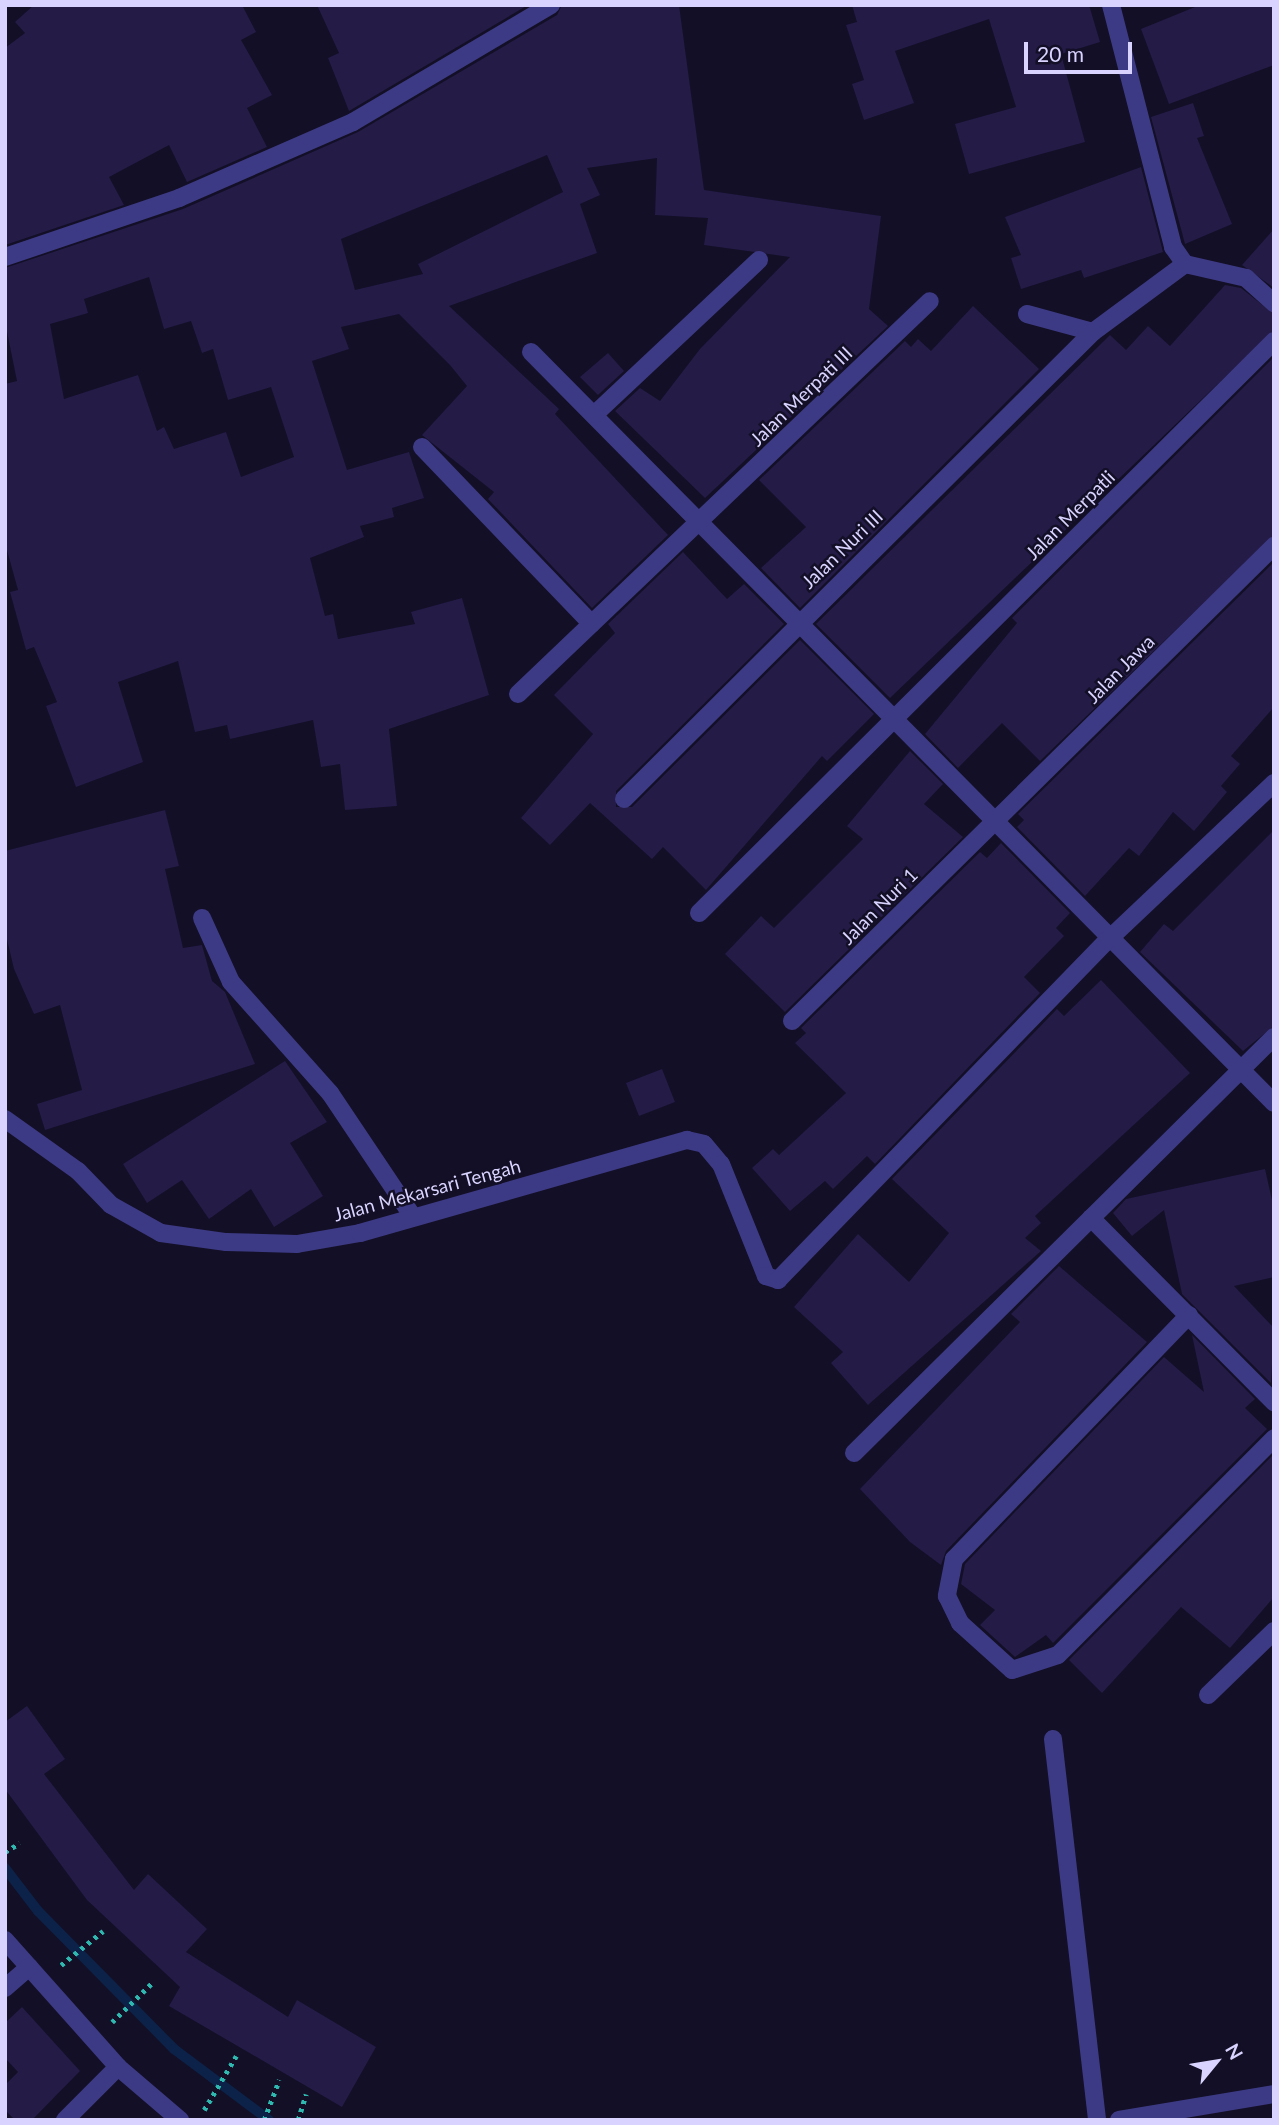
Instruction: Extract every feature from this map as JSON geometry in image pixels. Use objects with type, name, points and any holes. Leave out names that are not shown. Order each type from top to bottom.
[{"type":"street","points":[[5,257],[178,198],[353,122],[551,5]]},
{"type":"street","points":[[1111,5],[1173,247],[1185,264],[1246,278],[1274,303]]},
{"type":"street","points":[[595,414],[759,260]]},
{"type":"street","name":"Jalan Nuri III","points":[[624,799],[799,620],[1093,332],[1185,264]]},
{"type":"street","name":"Jalan Merpati III","points":[[518,694],[930,301]]},
{"type":"street","points":[[1027,314],[1093,332]]},
{"type":"street","name":"Jalan Merpatli","points":[[699,913],[1274,341]]},
{"type":"street","points":[[531,352],[799,620],[1109,939],[1274,1104]]},
{"type":"street","points":[[422,447],[592,624]]},
{"type":"street","name":"Jalan Jawa","points":[[995,821],[1274,546]]},
{"type":"street","points":[[1109,939],[1274,783]]},
{"type":"street","name":"Jalan Nuri 1","points":[[792,1021],[995,821]]},
{"type":"street","points":[[202,918],[231,982],[330,1093],[411,1214]]},
{"type":"street","name":"Jalan Mekarsari Tengah","points":[[5,1119],[78,1171],[111,1205],[161,1233],[297,1244],[360,1233],[411,1214],[687,1140],[704,1144],[721,1164],[766,1276],[785,1278],[1109,939]]},
{"type":"street","points":[[854,1453],[1274,1037]]},
{"type":"street","points":[[1091,1218],[1274,1402]]},
{"type":"street","points":[[1189,1315],[954,1559],[947,1596],[960,1623],[1012,1670],[1058,1655],[1274,1438]]},
{"type":"street","points":[[1208,1695],[1274,1631]]},
{"type":"street","points":[[1053,1739],[1097,2120]]},
{"type":"street","points":[[5,1940],[118,2067],[180,2120]]},
{"type":"street","points":[[5,1988],[29,1967]]},
{"type":"street","points":[[65,2120],[118,2067]]},
{"type":"street","points":[[1119,2120],[1274,2094]]},
{"type":"path","points":[[7,1851],[20,1843]]},
{"type":"path","points":[[67,1961],[103,1931]]},
{"type":"path","points":[[120,2013],[153,1982]]},
{"type":"path","points":[[214,2095],[236,2056]]},
{"type":"path","points":[[264,2120],[278,2083]]},
{"type":"path","points":[[298,2120],[306,2094]]},
{"type":"building","points":[[34,5],[242,5],[256,32],[241,40],[272,95],[247,108],[267,147],[187,182],[169,145],[109,177],[124,205],[5,245],[5,48],[25,33],[15,22]]},
{"type":"building","points":[[317,5],[528,5],[349,111],[328,58],[339,53]]},
{"type":"building","points":[[562,5],[679,5],[704,190],[881,216],[869,309],[888,326],[705,498],[615,411],[640,388],[660,401],[700,349],[790,257],[704,245],[708,218],[655,215],[657,158],[587,168],[600,195],[580,204],[597,253],[449,306],[559,409],[555,414],[668,535],[592,608],[488,499],[494,492],[422,435],[467,386],[450,365],[399,314],[341,327],[349,349],[312,361],[347,470],[409,452],[424,498],[392,508],[394,517],[360,526],[364,537],[310,558],[325,616],[333,614],[338,639],[415,624],[411,612],[462,598],[489,695],[389,729],[397,806],[345,810],[340,764],[321,767],[313,720],[230,739],[227,725],[195,732],[178,661],[118,682],[143,762],[76,787],[46,706],[57,702],[34,647],[26,650],[10,592],[18,590],[5,543],[5,384],[17,381],[5,322],[5,268],[183,209],[358,132],[557,15]],"holes":[[[547,155],[563,192],[418,264],[423,274],[355,290],[341,239]],[[149,277],[164,329],[191,321],[202,353],[213,349],[228,400],[271,387],[294,457],[241,477],[226,432],[174,449],[164,427],[157,431],[138,375],[64,399],[50,324],[88,313],[84,299]]]},
{"type":"building","points":[[852,5],[1089,5],[1100,42],[1061,54],[1085,142],[969,174],[955,124],[1016,107],[989,19],[895,51],[914,103],[864,120],[852,84],[864,80],[846,25],[857,22]]},
{"type":"building","points":[[1200,5],[1274,5],[1274,65],[1169,104],[1141,29]]},
{"type":"building","points":[[1193,103],[1204,136],[1197,138],[1232,224],[1185,244],[1151,117]]},
{"type":"building","points":[[1141,167],[1163,252],[1084,278],[1081,270],[1021,289],[1011,258],[1021,255],[1005,217]]},
{"type":"building","points":[[1274,229],[1274,288],[1242,265]]},
{"type":"building","points":[[1225,285],[1241,288],[1274,314],[1274,330],[890,698],[816,624],[1110,335],[1126,350],[1148,326],[1170,346]]},
{"type":"building","points":[[973,306],[1039,369],[800,608],[761,568],[806,527],[759,480],[905,341],[911,347],[918,339],[931,351]]},
{"type":"building","points":[[608,353],[624,371],[598,395],[580,377]]},
{"type":"building","points":[[1274,357],[1274,535],[1040,761],[1002,723],[958,768],[925,734],[1017,623],[1012,618]]},
{"type":"building","points":[[683,552],[727,599],[744,584],[784,624],[616,791],[616,807],[632,807],[800,640],[874,714],[827,761],[822,756],[706,890],[663,847],[652,859],[590,803],[550,845],[521,818],[593,734],[554,695],[615,633],[608,624]]},
{"type":"building","points":[[1274,562],[1274,707],[1231,756],[1240,764],[1221,786],[1227,792],[1194,831],[1173,812],[1139,856],[1129,848],[1085,896],[1017,827],[1024,820],[1018,814]]},
{"type":"building","points":[[910,751],[943,784],[924,804],[963,837],[785,1012],[725,954],[761,916],[774,928],[863,839],[847,826]]},
{"type":"building","points":[[165,810],[179,866],[165,869],[183,948],[202,945],[212,981],[225,992],[255,1064],[45,1130],[37,1104],[82,1090],[60,1005],[34,1014],[14,969],[5,931],[5,851]]},
{"type":"building","points":[[1274,830],[1274,1026],[1243,1051],[1140,952],[1164,924],[1173,931]]},
{"type":"building","points":[[1001,843],[1070,913],[1056,928],[1064,936],[1024,977],[1040,993],[875,1164],[867,1156],[833,1189],[825,1181],[790,1211],[752,1168],[773,1149],[779,1155],[846,1093],[795,1043],[806,1033],[801,1028],[980,852],[987,858]]},
{"type":"building","points":[[1101,980],[1190,1073],[1035,1216],[1041,1223],[1025,1238],[1041,1251],[868,1405],[831,1363],[843,1352],[794,1307],[858,1234],[909,1282],[949,1233],[892,1179],[1057,1009],[1064,1016]]},
{"type":"building","points":[[285,1061],[327,1122],[290,1143],[323,1196],[274,1227],[251,1189],[209,1219],[182,1180],[147,1203],[123,1164]]},
{"type":"building","points":[[662,1069],[675,1102],[639,1116],[626,1083]]},
{"type":"building","points":[[1265,1169],[1274,1209],[1274,1277],[1234,1286],[1274,1328],[1271,1383],[1182,1294],[1164,1210],[1132,1236],[1113,1213],[1126,1199]]},
{"type":"building","points":[[1059,1266],[1147,1342],[946,1551],[941,1565],[910,1542],[860,1489],[1020,1322],[1011,1314]]},
{"type":"building","points":[[1192,1335],[1255,1399],[1245,1408],[1267,1429],[1053,1643],[1046,1635],[1015,1657],[980,1625],[995,1610],[961,1584],[965,1564],[1164,1357],[1204,1392]]},
{"type":"building","points":[[1274,1454],[1274,1597],[1230,1648],[1181,1607],[1102,1693],[1069,1660]]},
{"type":"building","points":[[27,1706],[65,1759],[44,1774],[134,1890],[148,1874],[207,1929],[186,1952],[288,2017],[297,2000],[376,2047],[342,2107],[169,2006],[180,1987],[87,1900],[5,1789],[5,1722]]},
{"type":"building","points":[[22,2007],[80,2071],[32,2120],[15,2120],[5,2110],[5,2085],[18,2072],[5,2058],[5,2023]]},
{"type":"waterway","points":[[5,1868],[38,1911],[174,2049],[269,2120]]}]
